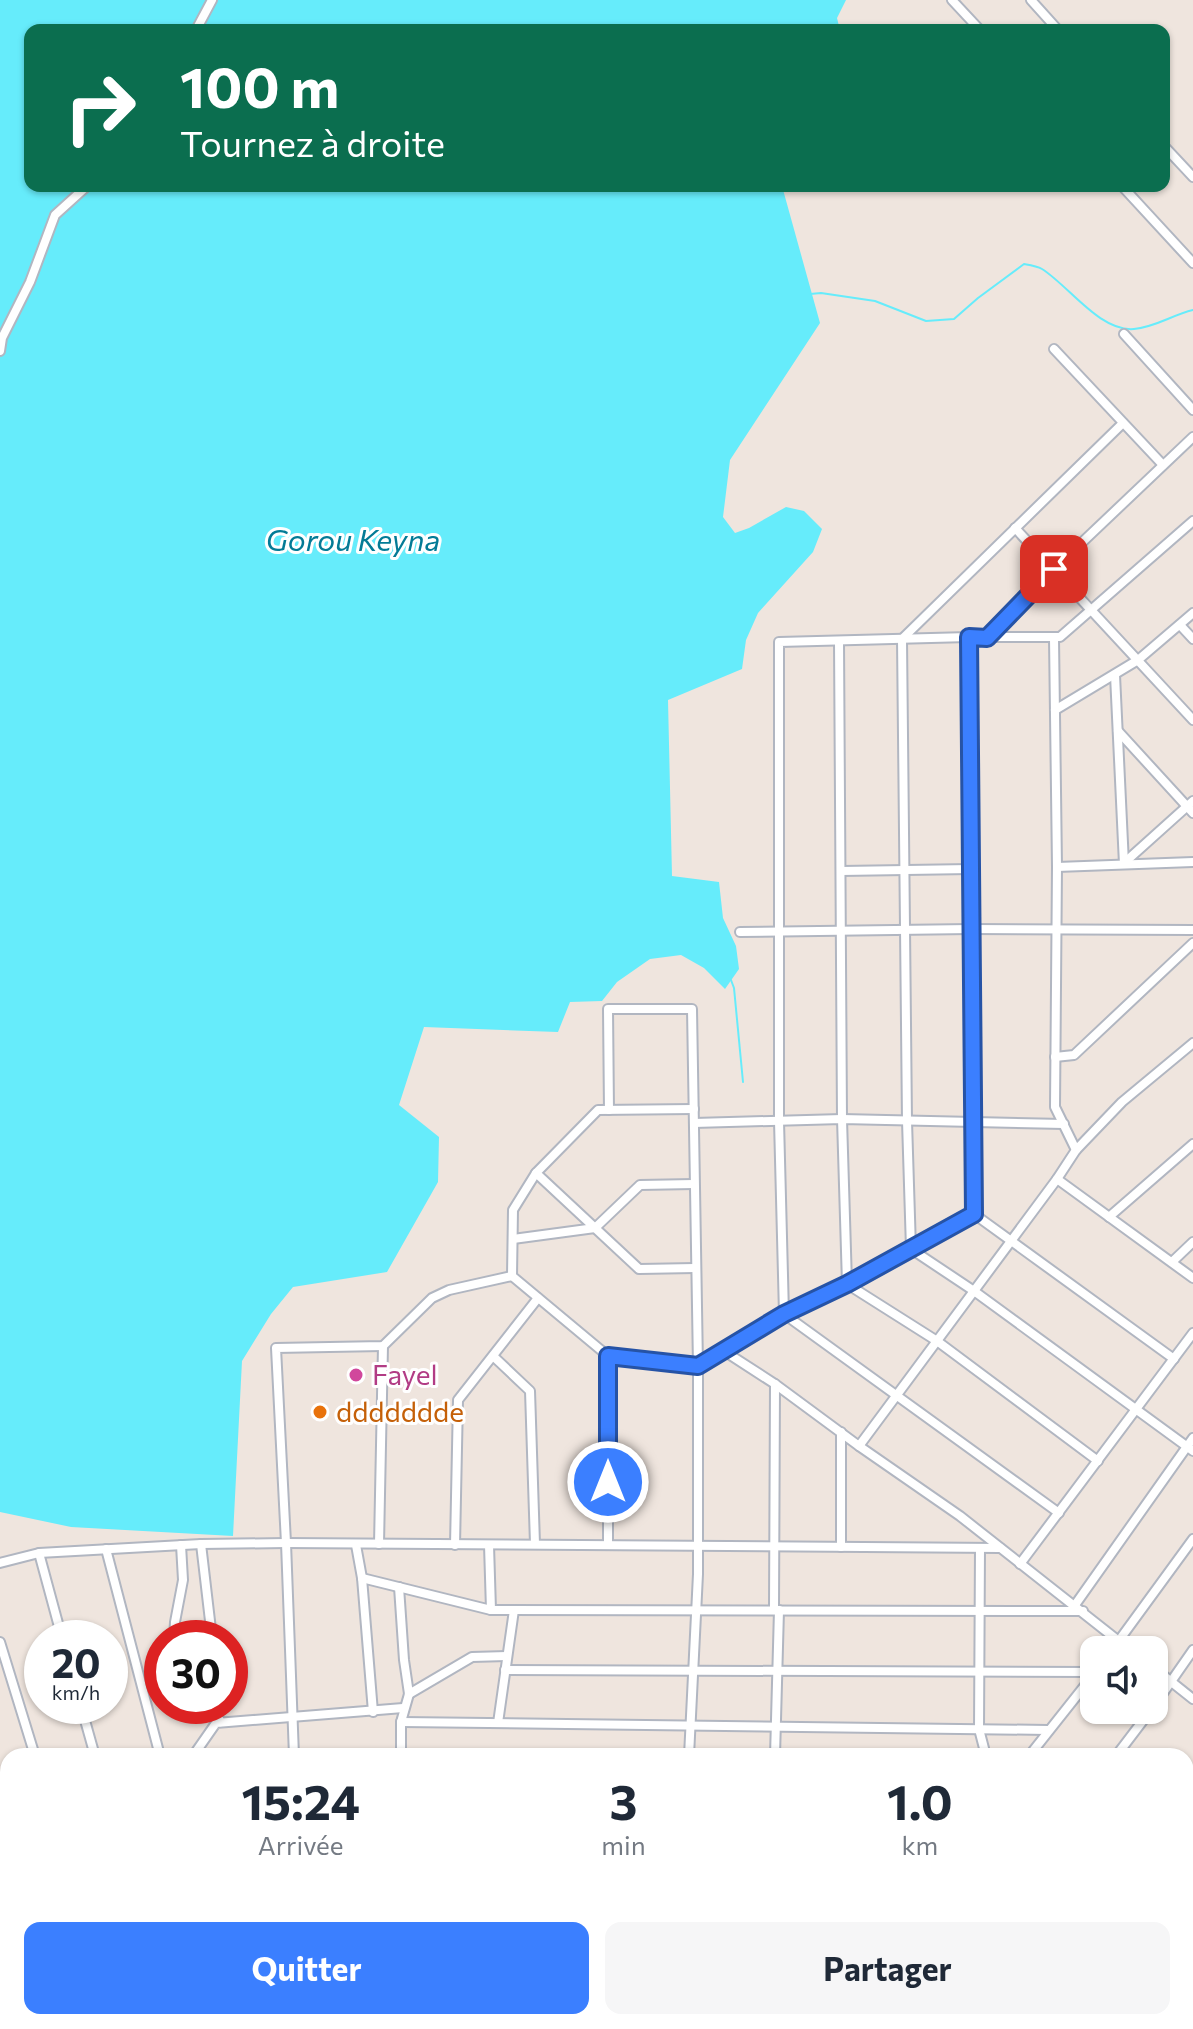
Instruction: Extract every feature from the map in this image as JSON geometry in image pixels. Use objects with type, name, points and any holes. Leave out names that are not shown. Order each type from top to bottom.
[{"type":"street","points":[[199,24],[212,0]]},
{"type":"street","points":[[952,0],[974,24]]},
{"type":"street","points":[[1031,0],[1053,24]]},
{"type":"street","points":[[1170,152],[1193,177]]},
{"type":"street","points":[[0,351],[2,338],[30,282],[55,215],[80,192]]},
{"type":"street","points":[[1128,192],[1193,263]]},
{"type":"street","points":[[1124,334],[1193,410]]},
{"type":"street","points":[[1054,349],[1163,465]]},
{"type":"street","points":[[911,1249],[902,639],[1123,423]]},
{"type":"street","points":[[987,638],[1054,569],[1192,440]]},
{"type":"street","points":[[784,1314],[779,1121],[779,642],[1060,637],[1193,521]]},
{"type":"street","points":[[1015,528],[1193,720]]},
{"type":"street","points":[[1055,710],[1138,660],[1193,613]]},
{"type":"street","points":[[1180,625],[1193,639]]},
{"type":"street","points":[[969,637],[974,1214]]},
{"type":"street","points":[[1054,638],[1057,867],[1055,1107],[1076,1150]]},
{"type":"street","points":[[839,641],[842,1119],[847,1284]]},
{"type":"street","points":[[1115,675],[1124,864]]},
{"type":"street","points":[[1118,730],[1191,807],[1124,864]]},
{"type":"street","points":[[1057,867],[1193,862]]},
{"type":"street","points":[[841,871],[971,869]]},
{"type":"street","points":[[740,932],[1193,930]]},
{"type":"street","points":[[1055,1057],[1074,1055],[1193,943]]},
{"type":"street","points":[[609,1110],[608,1009],[692,1009],[698,1366],[696,1610],[689,1748]]},
{"type":"street","points":[[859,1446],[1076,1150],[1122,1102],[1193,1043]]},
{"type":"street","points":[[512,1276],[513,1210],[536,1173],[598,1110],[694,1109]]},
{"type":"street","points":[[694,1123],[842,1119],[1064,1124]]},
{"type":"street","points":[[1109,1217],[1193,1144]]},
{"type":"street","points":[[536,1173],[639,1269],[695,1268]]},
{"type":"street","points":[[1057,1179],[1193,1278]]},
{"type":"street","points":[[513,1239],[595,1228],[640,1185],[694,1184]]},
{"type":"street","points":[[512,1276],[608,1356],[698,1366],[784,1314],[847,1284],[974,1214]]},
{"type":"street","points":[[974,1214],[1174,1359]]},
{"type":"street","points":[[1172,1262],[1193,1242]]},
{"type":"street","points":[[911,1249],[1190,1448]]},
{"type":"street","points":[[294,1748],[276,1348],[383,1346],[432,1298],[449,1290],[512,1276]]},
{"type":"street","points":[[847,1284],[937,1341],[1098,1461]]},
{"type":"street","points":[[455,1545],[458,1400],[538,1298]]},
{"type":"street","points":[[784,1314],[1059,1513]]},
{"type":"street","points":[[1020,1564],[1193,1333]]},
{"type":"street","points":[[379,1544],[383,1346]]},
{"type":"street","points":[[724,1351],[960,1516],[1112,1636]]},
{"type":"street","points":[[493,1356],[530,1391],[535,1544]]},
{"type":"street","points":[[608,1356],[608,1545]]},
{"type":"street","points":[[775,1384],[775,1748]]},
{"type":"street","points":[[841,1432],[841,1547]]},
{"type":"street","points":[[1079,1608],[1190,1448],[1193,1438]]},
{"type":"street","points":[[1122,1636],[1193,1539]]},
{"type":"street","points":[[201,1544],[210,1620]]},
{"type":"street","points":[[0,1563],[39,1553],[201,1544],[1000,1548]]},
{"type":"street","points":[[175,1620],[183,1580],[181,1545]]},
{"type":"street","points":[[356,1545],[362,1578],[373,1712]]},
{"type":"street","points":[[489,1545],[491,1610]]},
{"type":"street","points":[[980,1548],[979,1729],[984,1748]]},
{"type":"street","points":[[106,1549],[158,1748]]},
{"type":"street","points":[[39,1553],[57,1620]]},
{"type":"street","points":[[362,1578],[491,1610],[980,1611],[1079,1608]]},
{"type":"street","points":[[399,1587],[409,1694],[403,1708],[401,1748]]},
{"type":"street","points":[[498,1723],[514,1610]]},
{"type":"street","points":[[0,1642],[33,1748]]},
{"type":"street","points":[[1168,1687],[1193,1650]]},
{"type":"street","points":[[409,1694],[472,1657],[507,1656]]},
{"type":"street","points":[[505,1670],[1080,1673]]},
{"type":"street","points":[[1168,1679],[1193,1699]]},
{"type":"street","points":[[1035,1748],[1080,1690]]},
{"type":"street","points":[[248,1720],[403,1708]]},
{"type":"street","points":[[401,1722],[1048,1730]]},
{"type":"street","points":[[86,1724],[93,1748]]},
{"type":"street","points":[[199,1748],[215,1724]]},
{"type":"street","points":[[1122,1748],[1140,1724]]},
{"type":"water","name":"Gorou Keyna","points":[[0,0],[846,0],[837,18],[838,24],[24,24],[24,192],[784,192],[820,323],[730,460],[723,517],[735,533],[786,507],[804,511],[822,529],[813,552],[758,613],[746,640],[742,669],[668,700],[672,876],[719,882],[723,918],[736,946],[739,969],[725,989],[704,968],[681,955],[650,959],[617,982],[602,1001],[570,1002],[558,1032],[424,1027],[399,1105],[439,1137],[438,1182],[387,1272],[293,1287],[271,1314],[242,1361],[233,1536],[71,1527],[0,1512]]},
{"type":"waterway","points":[[810,294],[875,301],[926,321],[954,319],[1024,264],[1042,269],[1097,316],[1121,328],[1142,328],[1193,310]]},
{"type":"waterway","points":[[731,980],[743,1082]]},
{"type":"place","name":"Fayel","points":[[356,1375]]},
{"type":"place","name":"ddddddde","points":[[320,1412]]},
{"type":"route","points":[[608,1482],[608,1356],[698,1366],[784,1314],[847,1284],[974,1214],[969,637],[987,638],[1054,569]]}]
